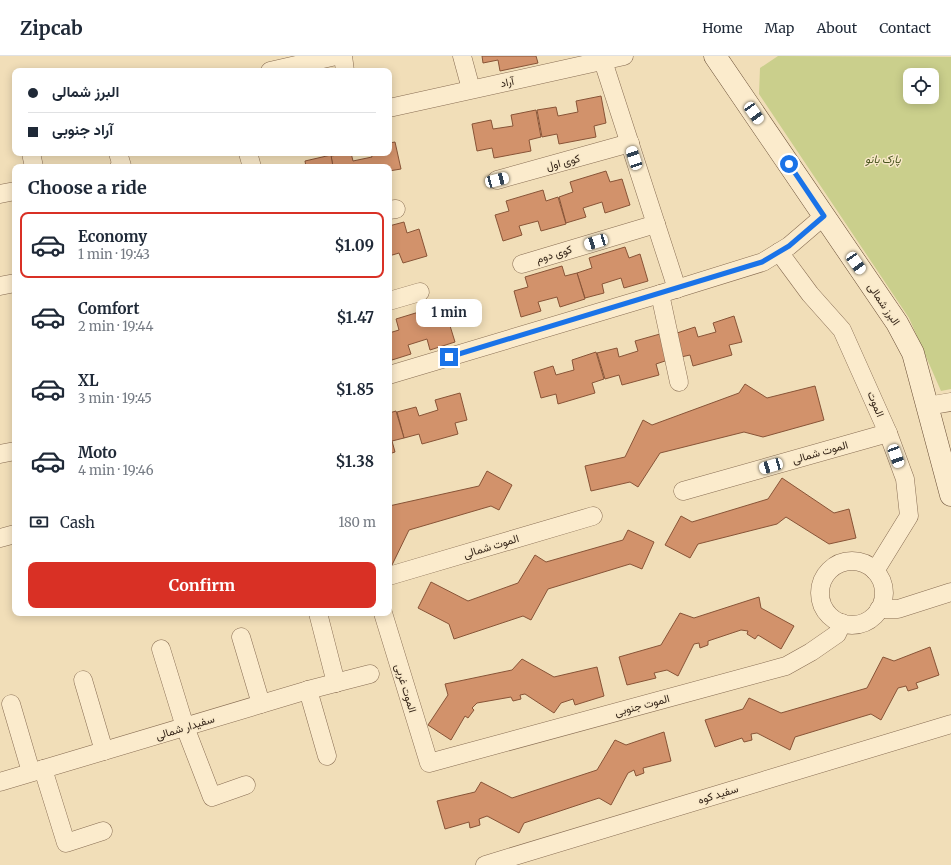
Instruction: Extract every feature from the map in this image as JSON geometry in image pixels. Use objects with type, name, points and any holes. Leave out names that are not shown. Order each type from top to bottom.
[{"type":"street","points":[[283,68],[336,56]]},
{"type":"street","points":[[342,56],[344,68]]},
{"type":"street","points":[[462,56],[471,89]]},
{"type":"street","name":"آراد","points":[[392,107],[624,56]]},
{"type":"street","name":"البرز شمالی","points":[[720,58],[824,216],[897,323],[913,353],[951,495]]},
{"type":"street","points":[[603,61],[677,289]]},
{"type":"street","name":"کوی اول","points":[[497,180],[630,144]]},
{"type":"street","points":[[0,194],[12,192]]},
{"type":"street","points":[[392,374],[762,262],[789,246],[824,216]]},
{"type":"street","name":"کوی دوم","points":[[522,264],[656,224]]},
{"type":"street","name":"الموت","points":[[779,252],[810,294],[842,330],[888,433],[905,479],[909,516],[875,571]]},
{"type":"street","points":[[0,286],[12,283]]},
{"type":"street","points":[[392,300],[420,292]]},
{"type":"street","points":[[660,294],[679,382]]},
{"type":"street","points":[[927,406],[951,402]]},
{"type":"street","name":"الموت شمالی","points":[[683,491],[888,433]]},
{"type":"street","points":[[0,454],[12,452]]},
{"type":"street","name":"الموت شمالی","points":[[392,575],[593,516]]},
{"type":"street","points":[[0,538],[12,535]]},
{"type":"street","points":[[846,562],[857,562],[867,565],[875,571],[881,580],[884,589],[883,599],[879,609],[872,617],[863,623],[853,625],[842,623],[833,618],[826,611],[821,601],[820,591],[822,581],[828,572],[836,565],[846,562]]},
{"type":"street","points":[[879,609],[898,609],[924,602],[951,592]]},
{"type":"street","points":[[319,616],[336,683]]},
{"type":"street","name":"الموت غربی","points":[[384,616],[429,763]]},
{"type":"street","name":"الموت جنوبی","points":[[429,763],[786,666],[811,652],[837,634],[842,623]]},
{"type":"street","points":[[241,637],[261,704]]},
{"type":"street","points":[[161,649],[185,727],[212,797],[246,785]]},
{"type":"street","name":"سفیدار شمالی","points":[[0,782],[308,690],[370,674]]},
{"type":"street","points":[[83,680],[104,750]]},
{"type":"street","points":[[308,690],[328,756]]},
{"type":"street","points":[[11,704],[66,843],[103,831]]},
{"type":"street","name":"سفید کوه","points":[[485,865],[951,724]]},
{"type":"green space","name":"پارک بانو","points":[[778,56],[951,57],[951,389],[941,391],[909,318],[759,94],[760,68]]},
{"type":"building","points":[[482,56],[536,56],[538,63],[500,71],[498,60],[483,63]]},
{"type":"building","points":[[601,96],[606,123],[594,126],[596,137],[559,144],[557,134],[542,137],[537,110],[556,107],[558,116],[578,112],[576,101]]},
{"type":"building","points":[[536,110],[541,137],[529,140],[531,151],[494,158],[492,148],[477,151],[472,124],[491,120],[493,129],[513,126],[511,115]]},
{"type":"building","points":[[392,142],[395,142],[401,169],[392,170],[392,164],[332,164],[331,156],[352,156],[353,161],[372,156],[392,156]]},
{"type":"building","points":[[331,156],[332,164],[306,164],[305,161]]},
{"type":"building","points":[[606,171],[610,182],[622,179],[630,205],[605,213],[602,202],[583,208],[586,217],[566,223],[559,197],[573,192],[570,182]]},
{"type":"building","points":[[543,190],[546,201],[558,197],[566,224],[541,231],[538,221],[519,226],[522,235],[503,241],[495,215],[509,211],[506,201]]},
{"type":"building","points":[[404,222],[407,233],[419,229],[427,256],[403,263],[399,253],[392,255],[392,225]]},
{"type":"building","points":[[625,247],[629,258],[640,254],[648,281],[624,288],[621,278],[602,284],[604,293],[585,298],[577,273],[592,268],[589,258]]},
{"type":"building","points":[[562,266],[565,276],[577,273],[585,299],[560,307],[557,297],[538,302],[541,311],[521,317],[514,291],[528,287],[525,277]]},
{"type":"building","points":[[432,308],[435,319],[447,316],[455,342],[430,350],[427,339],[408,345],[411,354],[392,360],[392,332],[399,330],[396,319]]},
{"type":"building","points":[[734,316],[742,342],[729,345],[732,355],[693,366],[690,355],[681,357],[674,334],[695,327],[698,337],[716,332],[713,323]]},
{"type":"building","points":[[660,334],[668,360],[656,364],[659,375],[622,385],[619,375],[605,379],[597,353],[617,348],[619,357],[638,351],[635,341]]},
{"type":"building","points":[[596,352],[604,379],[592,383],[595,393],[558,404],[556,394],[541,398],[534,372],[553,366],[556,375],[574,370],[572,360]]},
{"type":"building","points":[[745,384],[767,398],[815,386],[824,420],[763,437],[744,432],[660,453],[638,487],[630,482],[591,491],[585,466],[625,457],[643,420],[652,425],[739,393]]},
{"type":"building","points":[[460,393],[467,420],[455,423],[458,434],[422,444],[419,434],[404,438],[397,412],[416,407],[419,416],[438,410],[435,400]]},
{"type":"building","points":[[396,411],[404,438],[392,441],[392,412]]},
{"type":"building","points":[[392,441],[395,452],[392,453]]},
{"type":"building","points":[[487,471],[512,485],[499,510],[491,506],[409,530],[392,565],[392,505],[479,486]]},
{"type":"building","points":[[782,478],[834,513],[849,509],[856,538],[829,544],[786,517],[777,524],[698,544],[690,558],[665,545],[681,516],[692,522],[768,499]]},
{"type":"building","points":[[628,530],[654,542],[642,569],[630,564],[548,589],[531,620],[523,616],[454,639],[449,624],[418,608],[431,582],[468,601],[518,583],[535,555],[546,562],[623,540]]},
{"type":"building","points":[[759,597],[761,608],[794,626],[781,649],[758,635],[755,639],[747,634],[748,631],[741,630],[708,641],[708,645],[700,648],[699,643],[694,644],[678,676],[667,670],[654,673],[656,678],[627,685],[619,657],[661,645],[680,613],[694,618]]},
{"type":"building","points":[[930,647],[939,675],[916,683],[918,688],[908,691],[906,686],[898,688],[881,720],[871,714],[795,737],[790,750],[757,733],[751,734],[752,740],[744,742],[742,738],[715,747],[705,720],[743,709],[749,698],[781,713],[867,688],[883,657],[894,661]]},
{"type":"building","points":[[522,659],[554,677],[597,667],[604,696],[575,705],[573,699],[561,703],[554,713],[525,694],[520,695],[521,699],[513,701],[511,697],[477,703],[472,708],[474,710],[468,718],[465,716],[451,740],[428,725],[448,695],[445,684],[512,670]]},
{"type":"building","points":[[664,732],[671,761],[643,768],[644,773],[636,776],[634,770],[628,773],[611,805],[599,798],[524,823],[519,833],[487,816],[479,819],[480,825],[470,828],[469,822],[445,829],[437,801],[475,792],[481,782],[512,798],[597,770],[615,740],[626,745]]},
{"type":"route","points":[[449,357],[762,262],[789,246],[824,216],[789,164]]}]
